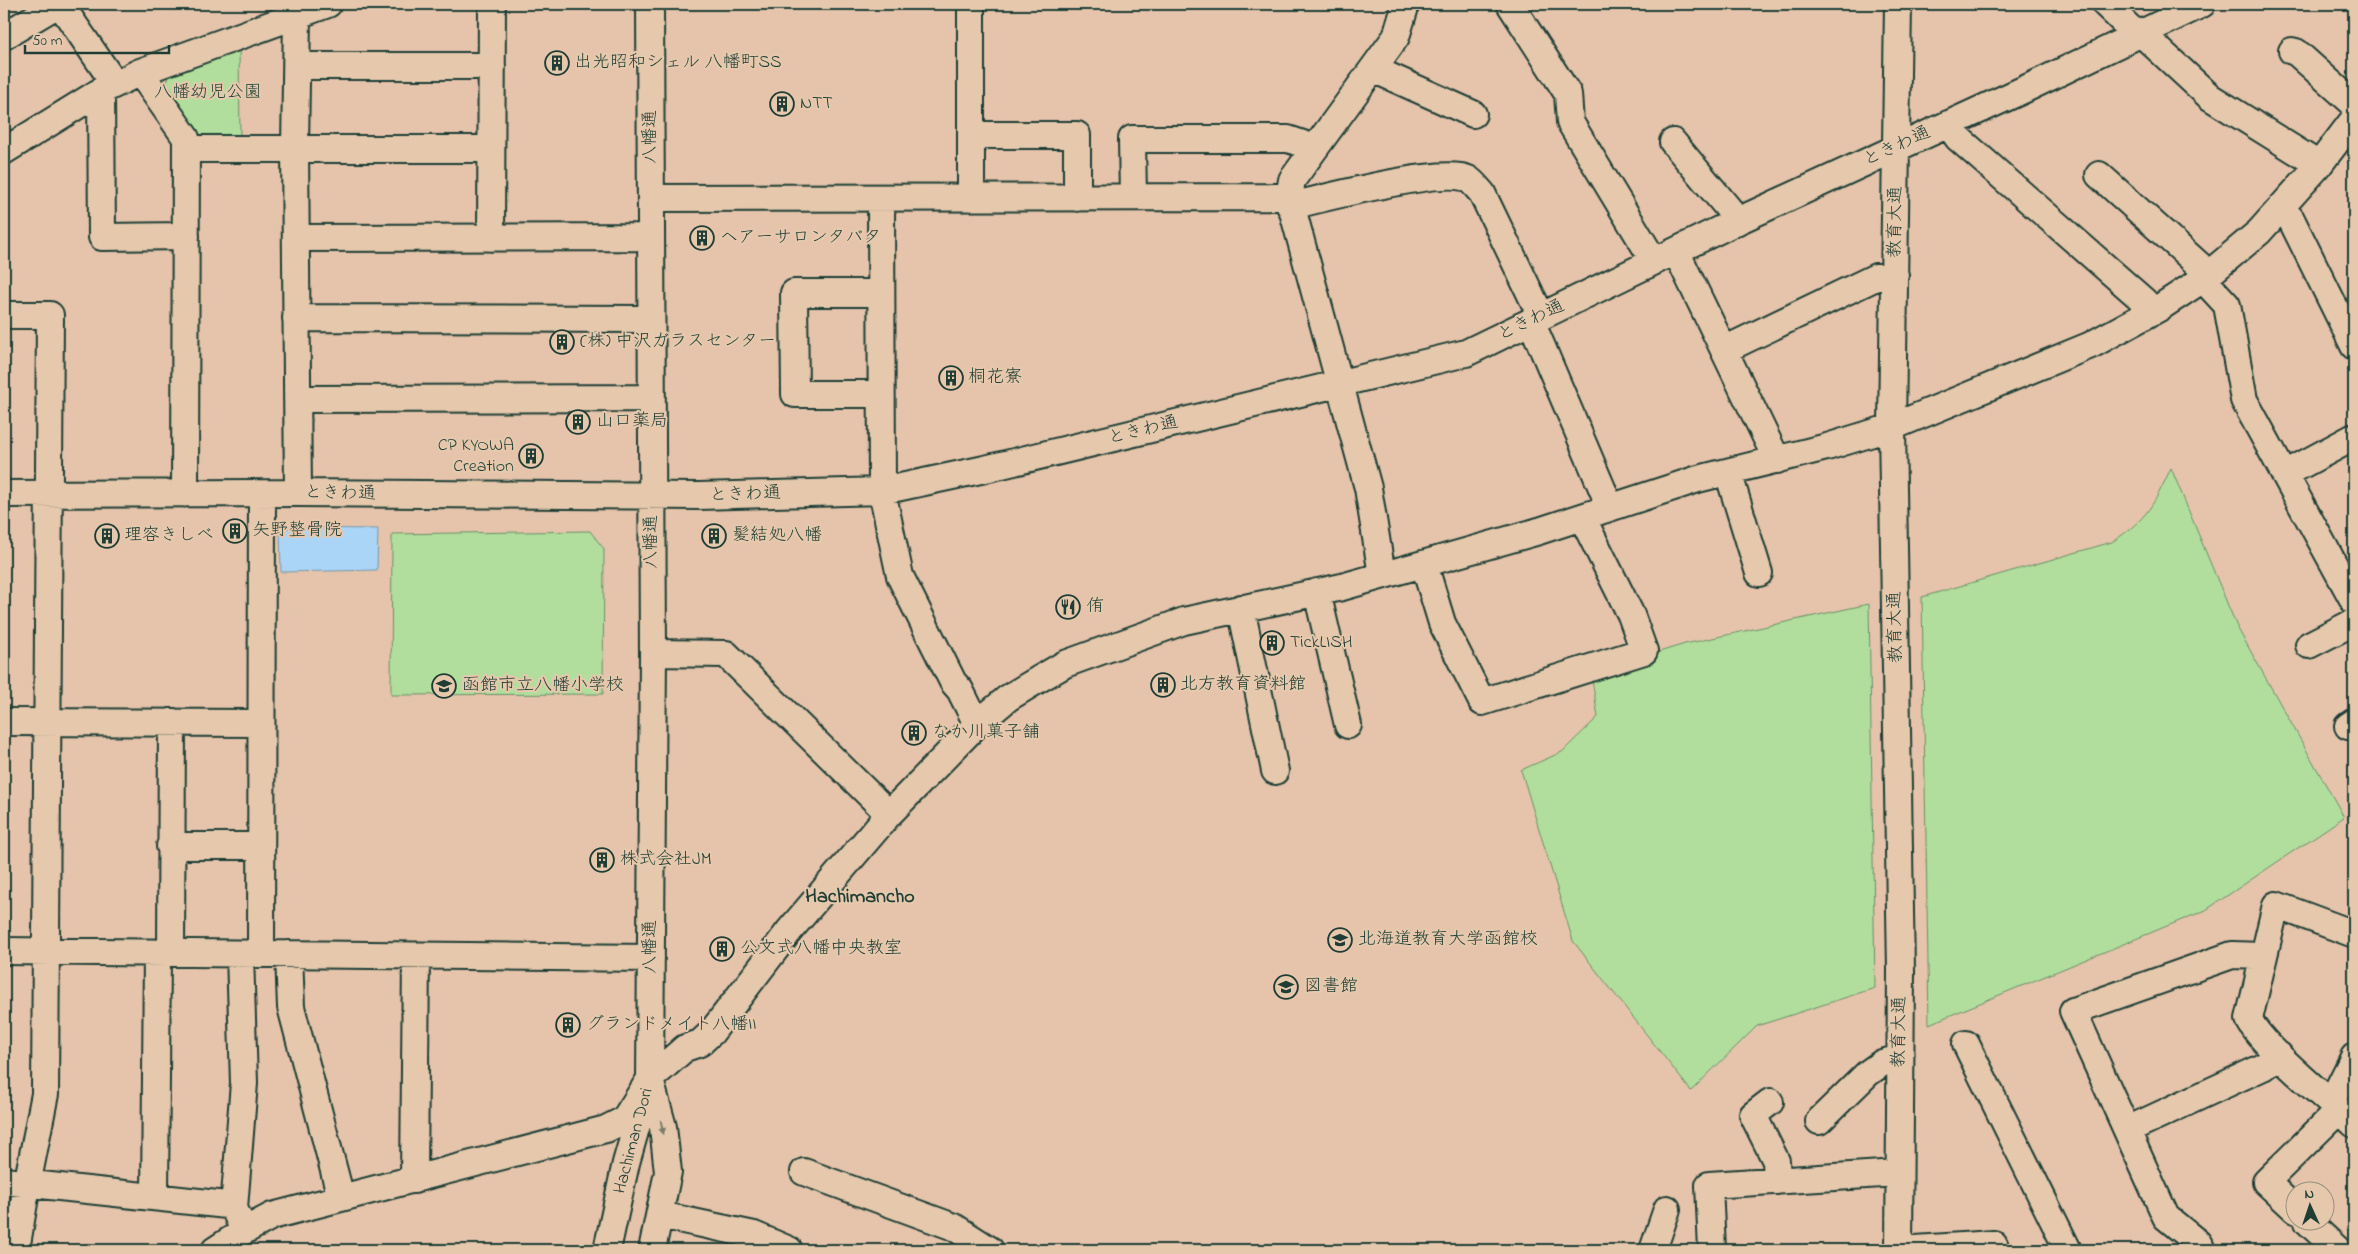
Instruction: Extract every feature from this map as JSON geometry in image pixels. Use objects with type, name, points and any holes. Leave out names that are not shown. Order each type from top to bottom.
[{"type":"street","points":[[4,36],[59,4],[108,88],[102,237],[186,236]]},
{"type":"street","points":[[4,151],[108,88],[140,72],[328,4]]},
{"type":"street","points":[[492,4],[492,238]]},
{"type":"street","name":"八幡通","points":[[650,4],[653,653],[650,1079]]},
{"type":"street","points":[[971,4],[971,198]]},
{"type":"street","points":[[1382,575],[1368,488],[1341,383],[1290,202],[1292,180],[1396,37],[1406,4]]},
{"type":"street","points":[[1510,4],[1568,94],[1570,122],[1665,256],[1724,350],[1777,460]]},
{"type":"street","name":"教育大通","points":[[1898,4],[1896,104],[1898,147],[1892,427],[1901,971],[1898,1173],[1899,1250]]},
{"type":"street","points":[[2105,4],[2210,97],[2319,165]]},
{"type":"street","name":"ときわ通","points":[[4,494],[298,493],[652,497],[882,491],[985,469],[1466,353],[1736,222],[2139,34],[2198,4]]},
{"type":"street","points":[[297,15],[295,148],[298,493]]},
{"type":"street","points":[[239,1219],[272,1216],[414,1180],[606,1129],[624,1120],[650,1079],[685,1048],[700,1043],[711,1033],[790,930],[889,814],[977,724],[1008,698],[1065,664],[1184,621],[1317,592],[1424,564],[1728,472],[1892,427],[2091,345],[2152,312],[2206,276],[2259,232],[2319,165],[2353,119],[2296,52],[2292,51]]},
{"type":"street","points":[[297,66],[492,66]]},
{"type":"street","points":[[1374,69],[1473,114]]},
{"type":"street","points":[[140,72],[186,138],[185,494]]},
{"type":"street","points":[[1948,124],[1958,138],[2144,301],[2152,312]]},
{"type":"street","points":[[970,135],[1077,135],[1077,198]]},
{"type":"street","points":[[1133,197],[1132,139],[1288,139],[1315,148]]},
{"type":"street","points":[[1673,142],[1728,208],[1736,222]]},
{"type":"street","points":[[186,149],[491,149]]},
{"type":"street","points":[[2099,175],[2206,276],[2227,305],[2244,400],[2354,601]]},
{"type":"street","points":[[651,198],[1133,197],[1290,202],[1442,176],[1468,179],[1482,193],[1536,318],[1610,507]]},
{"type":"street","points":[[882,198],[880,394],[882,491],[900,576],[952,682],[960,690],[977,724]]},
{"type":"street","points":[[2282,208],[2291,219],[2354,346]]},
{"type":"street","points":[[296,238],[651,237]]},
{"type":"street","points":[[1724,350],[1876,277],[1895,275]]},
{"type":"street","points":[[880,394],[795,394],[794,293],[881,293]]},
{"type":"street","points":[[4,315],[50,316],[45,1094],[15,1183],[16,1250]]},
{"type":"street","points":[[296,318],[651,319]]},
{"type":"street","points":[[297,399],[651,398]]},
{"type":"street","points":[[2285,474],[2354,437]]},
{"type":"street","points":[[1728,472],[1759,573]]},
{"type":"street","points":[[215,1250],[239,1219],[251,954],[260,846],[262,494]]},
{"type":"street","points":[[1424,564],[1442,623],[1482,702],[1644,651],[1631,615],[1582,517]]},
{"type":"street","points":[[1317,592],[1348,725]]},
{"type":"street","points":[[1241,608],[1275,771]]},
{"type":"street","points":[[2309,645],[2354,622]]},
{"type":"street","points":[[653,653],[726,654],[889,814]]},
{"type":"street","points":[[4,722],[261,723]]},
{"type":"street","points":[[155,1198],[170,846],[172,722]]},
{"type":"street","points":[[170,846],[260,846]]},
{"type":"street","points":[[2341,1112],[2253,1029],[2249,1019],[2276,905],[2354,934]]},
{"type":"street","points":[[4,951],[651,958]]},
{"type":"street","points":[[289,954],[291,1007],[338,1186]]},
{"type":"street","points":[[2202,1250],[2198,1243],[2166,1217],[2073,1011],[2232,955],[2263,956]]},
{"type":"street","points":[[414,1180],[416,956]]},
{"type":"street","points":[[1966,1044],[2068,1250]]},
{"type":"street","points":[[2127,1130],[2263,1067],[2279,1054]]},
{"type":"street","points":[[2286,1201],[2266,1182],[2341,1112],[2354,1057]]},
{"type":"street","points":[[1819,1121],[1868,1073],[1882,1062],[1900,1058]]},
{"type":"street","name":"Hachiman Dori","points":[[650,1079],[663,1127],[668,1172],[652,1250]]},
{"type":"street","name":"Hachiman Dori","points":[[607,1250],[626,1163],[650,1079]]},
{"type":"street","points":[[1770,1102],[1753,1115],[1776,1162],[1777,1181]]},
{"type":"street","points":[[804,1172],[954,1227],[990,1250]]},
{"type":"street","points":[[1712,1250],[1709,1185],[1898,1173]]},
{"type":"street","points":[[15,1183],[227,1205],[239,1219]]},
{"type":"street","points":[[1653,1250],[1667,1209]]},
{"type":"street","points":[[660,1216],[754,1236],[789,1250]]},
{"type":"street","points":[[2319,1232],[2338,1250]]},
{"type":"street","points":[[1899,1250],[1994,1244],[1996,1250]]},
{"type":"green space","name":"八幡幼児公園","points":[[239,47],[240,139],[211,139],[200,135],[165,88],[170,74]]},
{"type":"green space","points":[[2171,468],[2237,627],[2344,817],[2206,910],[1929,1024],[1922,597],[2112,542],[2142,518],[2154,502]]},
{"type":"green space","points":[[590,531],[604,549],[603,694],[391,695],[392,534]]},
{"type":"green space","points":[[1869,604],[1875,988],[1757,1026],[1691,1091],[1573,941],[1521,770],[1562,752],[1598,717],[1591,673],[1685,644]]},
{"type":"water","points":[[280,528],[378,529],[377,570],[281,572]]},
{"type":"place","name":"出光昭和シェル 八幡町SS","points":[[557,63]]},
{"type":"place","name":"NTT","points":[[782,104]]},
{"type":"place","name":"ヘアーサロンタバタ","points":[[702,238]]},
{"type":"place","name":"(株) 中沢ガラスセンター","points":[[562,342]]},
{"type":"place","name":"桐花寮","points":[[951,378]]},
{"type":"place","name":"山口薬局","points":[[578,422]]},
{"type":"place","name":"CP KYOWA Creation","points":[[531,456]]},
{"type":"place","name":"矢野整骨院","points":[[235,531]]},
{"type":"place","name":"理容きしべ","points":[[107,536]]},
{"type":"place","name":"髪結処八幡","points":[[714,536]]},
{"type":"place","name":"侑","points":[[1068,607]]},
{"type":"place","name":"TickLISH","points":[[1272,643]]},
{"type":"place","name":"北方教育資料館","points":[[1163,685]]},
{"type":"place","name":"函館市立八幡小学校","points":[[444,686]]},
{"type":"place","name":"なか川菓子舗","points":[[914,733]]},
{"type":"place","name":"株式会社JM","points":[[602,860]]},
{"type":"place","name":"北海道教育大学函館校","points":[[1340,940]]},
{"type":"place","name":"公文式八幡中央教室","points":[[722,949]]},
{"type":"place","name":"図書館","points":[[1286,987]]},
{"type":"place","name":"グランドメイト八幡II","points":[[568,1025]]},
{"type":"district","name":"Hachimancho","points":[[860,897]]}]
